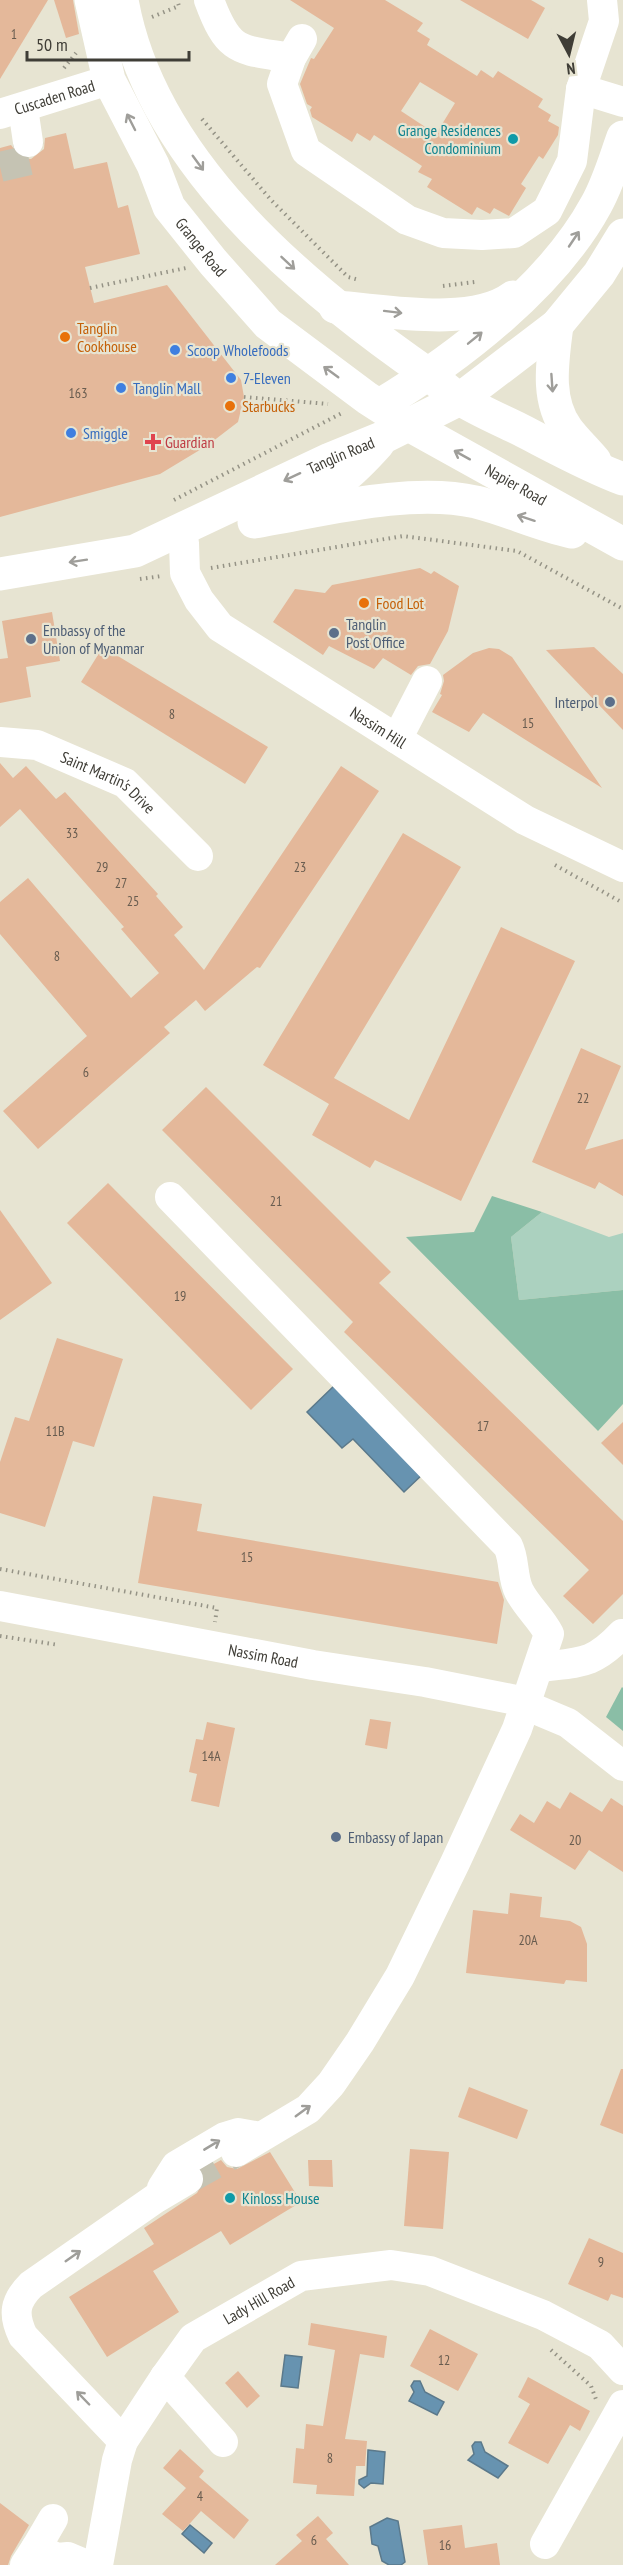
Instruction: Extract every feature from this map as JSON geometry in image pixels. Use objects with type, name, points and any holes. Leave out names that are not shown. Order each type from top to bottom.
[{"type":"main road","name":"Grange Road","points":[[91,0],[109,80],[153,165],[169,207],[213,262],[268,324],[380,405],[397,431]]},
{"type":"main road","points":[[122,0],[127,27],[139,62],[164,115],[215,186],[246,223],[334,307],[460,399],[613,476]]},
{"type":"main road","points":[[380,405],[430,375],[494,323],[548,272],[571,245],[597,204],[623,137]]},
{"type":"main road","name":"Tanglin Road","points":[[0,574],[137,565],[330,459],[397,431],[460,399],[557,325],[599,274],[623,235]]},
{"type":"main road","points":[[334,307],[409,314],[455,314],[502,305],[548,272]]},
{"type":"main road","points":[[557,325],[551,368],[553,398],[565,428],[613,476]]},
{"type":"main road","points":[[137,565],[185,558],[254,522],[330,490],[348,477],[397,431]]},
{"type":"main road","name":"Napier Road","points":[[397,431],[623,544]]},
{"type":"main road","points":[[254,522],[403,499],[433,497],[474,502],[566,531],[623,544]]},
{"type":"street","points":[[209,0],[227,40],[242,50],[297,49],[282,84],[306,151],[407,220],[443,233],[482,236],[514,233],[547,211],[572,161],[581,89],[604,21],[603,0]]},
{"type":"street","name":"Cuscaden Road","points":[[12,111],[109,80]]},
{"type":"street","points":[[581,89],[623,102]]},
{"type":"street","points":[[12,111],[28,141]]},
{"type":"street","name":"Nassim Hill","points":[[185,558],[199,600],[220,627],[525,820],[623,867]]},
{"type":"street","points":[[397,739],[427,681]]},
{"type":"street","name":"Saint Martin's Drive","points":[[0,742],[37,745],[125,783],[198,856]]},
{"type":"street","points":[[170,1197],[508,1546],[519,1590],[549,1634],[527,1704],[450,1873],[400,1976],[375,2018],[331,2084],[308,2109],[236,2152]]},
{"type":"street","name":"Nassim Road","points":[[0,1606],[313,1665],[425,1682],[527,1704],[568,1723],[623,1766]]},
{"type":"street","points":[[540,1667],[587,1661],[604,1653],[622,1634]]},
{"type":"street","points":[[156,2198],[176,2166],[225,2137],[238,2133],[261,2137]]},
{"type":"street","points":[[123,2440],[23,2336],[16,2319],[16,2302],[31,2285],[156,2198],[188,2180]]},
{"type":"street","name":"Lady Hill Road","points":[[99,2565],[117,2460],[123,2440],[165,2377],[193,2338],[301,2276],[391,2265],[430,2271],[543,2315],[600,2345],[623,2370]]},
{"type":"street","points":[[165,2377],[223,2442]]},
{"type":"street","points":[[545,2544],[611,2405]]},
{"type":"street","points":[[54,2518],[45,2559],[68,2558],[87,2565]]},
{"type":"path","points":[[177,0],[179,6]]},
{"type":"path","points":[[90,288],[213,262]]},
{"type":"path","points":[[244,397],[333,404]]},
{"type":"path","points":[[169,503],[345,412]]},
{"type":"path","points":[[137,565],[403,536],[517,550],[623,609]]},
{"type":"path","points":[[0,1569],[217,1608],[210,1646]]},
{"type":"path","points":[[548,2347],[611,2405]]},
{"type":"green space","points":[[492,1196],[542,1212],[511,1237],[519,1300],[623,1290],[623,1404],[598,1431],[406,1237],[474,1232]]},
{"type":"green space","points":[[542,1212],[609,1237],[623,1233],[623,1290],[519,1300],[511,1237]]},
{"type":"green space","points":[[623,1688],[623,1731],[606,1717]]},
{"type":"water","points":[[337,1383],[424,1473],[404,1492],[353,1439],[342,1448],[307,1412]]},
{"type":"water","points":[[285,2355],[302,2357],[298,2388],[281,2386]]},
{"type":"water","points":[[414,2381],[420,2381],[425,2392],[444,2402],[437,2415],[409,2401],[414,2392],[411,2386]]},
{"type":"water","points":[[475,2442],[481,2442],[485,2452],[508,2466],[498,2478],[468,2460],[474,2454],[472,2446]]},
{"type":"water","points":[[368,2450],[385,2452],[383,2484],[371,2483],[364,2488],[359,2484],[359,2480],[367,2476]]},
{"type":"water","points":[[387,2518],[398,2521],[405,2562],[401,2565],[389,2565],[382,2561],[378,2546],[372,2544],[370,2527]]},
{"type":"water","points":[[190,2525],[212,2543],[204,2553],[182,2534]]},
{"type":"building","points":[[0,0],[48,0],[0,79]]},
{"type":"building","points":[[54,0],[73,0],[79,34],[66,38]]},
{"type":"building","points":[[290,0],[385,0],[423,23],[417,31],[430,39],[427,45],[477,76],[481,70],[493,78],[498,71],[543,99],[538,107],[551,115],[548,121],[559,127],[558,135],[543,159],[539,156],[521,184],[526,188],[509,216],[494,208],[490,214],[477,207],[472,215],[427,187],[432,179],[418,172],[422,166],[374,135],[370,141],[357,133],[352,142],[312,117],[310,110],[312,107],[307,104],[300,84],[311,58],[314,59],[334,28]],"holes":[[[420,82],[455,103],[436,134],[401,111]]]},
{"type":"building","points":[[460,0],[531,0],[545,8],[528,39]]},
{"type":"building","name":"Tanglin Mall","points":[[66,133],[74,169],[107,162],[118,208],[128,205],[140,254],[85,267],[94,303],[167,285],[241,380],[244,397],[238,422],[208,445],[160,474],[0,517],[0,148],[11,145],[21,158],[31,159],[44,149],[45,138]]},
{"type":"building","points":[[420,568],[431,574],[434,571],[459,586],[448,631],[430,664],[418,666],[411,675],[383,658],[374,669],[329,646],[323,655],[273,622],[295,589],[325,593],[332,585]]},
{"type":"building","name":"Embassy of the Union of Myanmar","points":[[52,612],[60,661],[26,667],[31,697],[0,703],[0,659],[8,658],[2,621]]},
{"type":"building","points":[[103,647],[268,747],[245,784],[81,682]]},
{"type":"building","name":"Interpol","points":[[594,647],[623,674],[623,730],[546,650]]},
{"type":"building","points":[[489,648],[499,649],[512,657],[602,788],[483,713],[469,732],[432,712],[442,695],[440,694],[444,681],[443,675],[473,653]]},
{"type":"building","points":[[0,763],[13,778],[26,766],[56,799],[65,792],[158,894],[156,896],[183,927],[174,935],[204,970],[341,766],[379,791],[260,968],[257,967],[205,1011],[196,1000],[164,1027],[170,1033],[38,1149],[3,1111],[87,1036],[0,934],[0,902],[28,878],[131,998],[159,973],[121,929],[124,927],[20,809],[0,827]]},
{"type":"building","points":[[403,833],[461,867],[334,1078],[409,1120],[501,927],[575,961],[461,1201],[375,1160],[370,1168],[312,1135],[329,1104],[263,1065]]},
{"type":"building","points":[[581,1048],[621,1066],[585,1150],[623,1139],[623,1196],[599,1182],[595,1189],[532,1162]]},
{"type":"building","points":[[206,1087],[391,1272],[379,1283],[623,1521],[623,1594],[593,1624],[563,1596],[589,1570],[344,1332],[353,1322],[162,1130]]},
{"type":"building","points":[[108,1183],[293,1369],[251,1410],[67,1223]]},
{"type":"building","points":[[0,1210],[52,1283],[0,1320]]},
{"type":"building","points":[[57,1338],[123,1359],[94,1447],[73,1441],[45,1527],[0,1513],[0,1462],[15,1417],[29,1421]]},
{"type":"building","points":[[623,1422],[623,1465],[601,1443]]},
{"type":"building","points":[[153,1496],[202,1504],[197,1531],[498,1582],[504,1600],[497,1644],[138,1583]]},
{"type":"building","points":[[370,1719],[391,1722],[387,1749],[365,1745]]},
{"type":"building","points":[[207,1722],[235,1728],[219,1807],[191,1801],[197,1774],[189,1772],[196,1739],[203,1740]]},
{"type":"building","points":[[570,1792],[602,1812],[611,1798],[623,1806],[623,1872],[589,1850],[575,1870],[510,1830],[520,1814],[534,1823],[547,1801],[560,1809]]},
{"type":"building","points":[[510,1893],[542,1897],[540,1917],[570,1921],[581,1927],[587,1944],[587,1982],[566,1980],[564,1984],[466,1973],[473,1910],[508,1914]]},
{"type":"building","points":[[621,2069],[623,2069],[623,2134],[600,2125]]},
{"type":"building","points":[[469,2087],[528,2110],[517,2139],[458,2117]]},
{"type":"building","points":[[410,2149],[449,2152],[443,2229],[404,2226]]},
{"type":"building","points":[[270,2152],[301,2202],[230,2245],[221,2231],[153,2271],[179,2312],[107,2357],[69,2297],[154,2244],[144,2228],[197,2193],[205,2179],[203,2170],[221,2160],[227,2167],[237,2169]]},
{"type":"building","points":[[308,2160],[332,2160],[333,2187],[309,2186]]},
{"type":"building","points":[[589,2238],[623,2253],[623,2298],[611,2294],[608,2301],[568,2284]]},
{"type":"building","points":[[311,2323],[387,2336],[384,2358],[360,2354],[345,2439],[367,2441],[365,2466],[356,2466],[354,2496],[316,2494],[317,2485],[293,2483],[296,2448],[304,2449],[306,2424],[323,2426],[335,2350],[308,2345]]},
{"type":"building","points":[[430,2329],[478,2354],[458,2391],[410,2366]]},
{"type":"building","points":[[238,2371],[260,2396],[247,2408],[225,2383]]},
{"type":"building","points":[[528,2377],[590,2411],[580,2431],[570,2425],[548,2464],[508,2443],[530,2404],[518,2397]]},
{"type":"building","points":[[180,2449],[204,2471],[199,2477],[249,2520],[234,2539],[201,2511],[183,2531],[162,2514],[186,2488],[163,2468]]},
{"type":"building","points":[[0,2503],[29,2525],[8,2565],[0,2565]]},
{"type":"building","points":[[318,2516],[333,2533],[326,2539],[349,2565],[275,2565],[302,2541],[296,2535]]},
{"type":"building","points":[[462,2525],[465,2548],[497,2543],[500,2565],[428,2565],[423,2530]]},
{"type":"tunnel","points":[[0,167],[30,160],[28,142]]},
{"type":"tunnel","points":[[188,2179],[236,2152]]},
{"type":"place","name":"Grange Residences Condominium","points":[[513,139]]},
{"type":"place","name":"Tanglin Cookhouse","points":[[65,337]]},
{"type":"place","name":"Scoop Wholefoods","points":[[175,350]]},
{"type":"place","name":"7-Eleven","points":[[231,378]]},
{"type":"place","name":"Tanglin Mall","points":[[121,388]]},
{"type":"place","name":"Starbucks","points":[[230,406]]},
{"type":"place","name":"Smiggle","points":[[71,433]]},
{"type":"place","name":"Guardian","points":[[153,442]]},
{"type":"place","name":"Food Lot","points":[[364,603]]},
{"type":"place","name":"Tanglin Post Office","points":[[334,633]]},
{"type":"place","name":"Embassy of the Union of Myanmar","points":[[31,639]]},
{"type":"place","name":"Interpol","points":[[610,702]]},
{"type":"place","name":"Embassy of Japan","points":[[336,1837]]},
{"type":"place","name":"Kinloss House","points":[[230,2198]]}]
